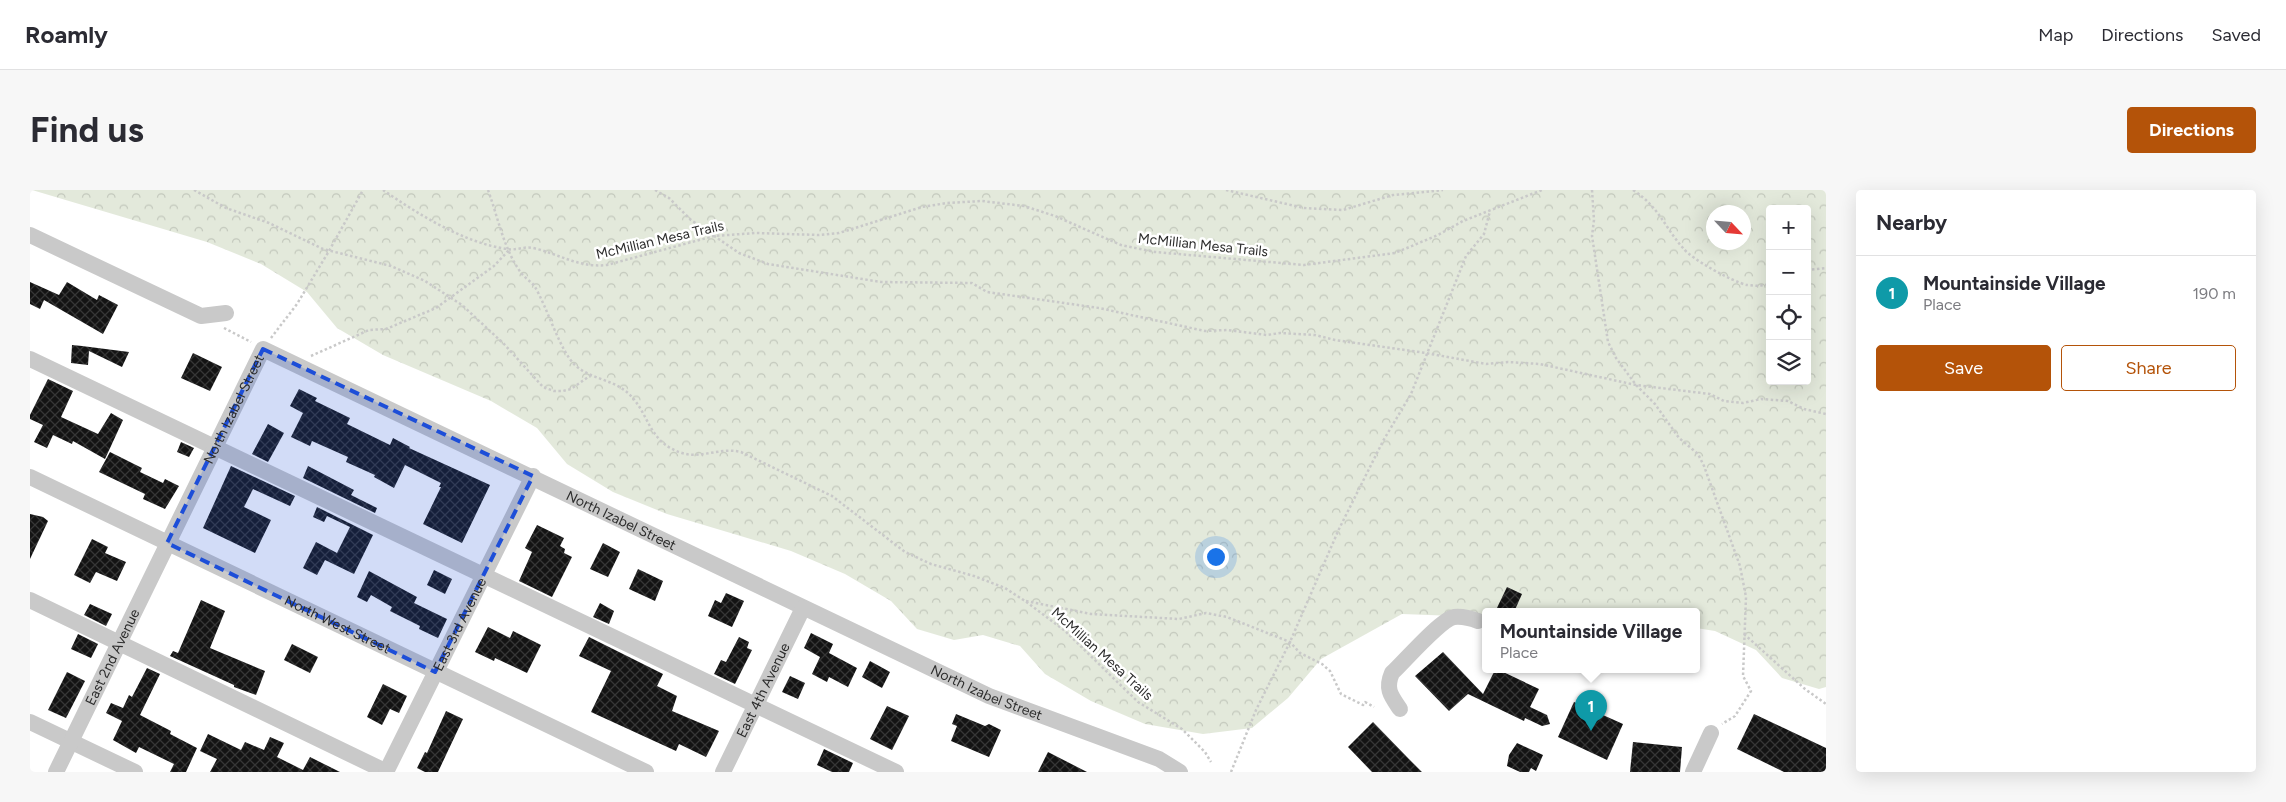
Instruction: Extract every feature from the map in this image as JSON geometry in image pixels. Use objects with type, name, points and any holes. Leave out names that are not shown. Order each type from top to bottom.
[{"type":"street","points":[[30,235],[201,316],[226,313]]},
{"type":"street","name":"North Izabel Street","points":[[167,543],[263,349],[533,476],[803,608],[989,696],[1159,759],[1180,772]]},
{"type":"street","points":[[30,359],[896,772]]},
{"type":"street","name":"East 3rd Avenue","points":[[386,772],[533,476]]},
{"type":"street","name":"North West Street","points":[[30,477],[646,772]]},
{"type":"street","name":"East 2nd Avenue","points":[[56,772],[167,543]]},
{"type":"street","points":[[30,600],[386,772]]},
{"type":"street","name":"East 4th Avenue","points":[[723,772],[803,608]]},
{"type":"street","points":[[1400,709],[1389,694],[1388,682],[1392,673],[1441,626],[1452,618],[1465,617],[1478,621]]},
{"type":"street","points":[[30,722],[135,772]]},
{"type":"street","points":[[1693,772],[1711,733]]},
{"type":"path","points":[[194,190],[226,208],[269,223],[329,251],[391,266],[425,281],[462,305],[504,344],[543,387],[554,391],[563,391],[571,389],[591,375]]},
{"type":"path","points":[[201,316],[263,349],[296,304],[329,251],[363,190]]},
{"type":"path","name":"McMillian Mesa Trails","points":[[383,190],[438,224],[487,245],[509,250],[520,247],[532,248],[591,267],[607,265],[714,236],[756,233],[819,235],[839,233],[922,207],[947,203],[1000,202],[1024,206],[1055,216],[1121,245],[1155,252],[1304,266],[1396,253],[1438,235],[1463,221],[1542,190]]},
{"type":"path","points":[[302,367],[311,355],[369,330],[386,329],[436,308],[494,266],[509,250],[488,190]]},
{"type":"path","points":[[656,190],[669,198],[691,220],[739,253],[782,268],[811,270],[881,282],[972,284],[987,292],[1099,308],[1205,331],[1226,330],[1267,335],[1299,333],[1486,364],[1508,362],[1540,364],[1636,385],[1710,394],[1724,401],[1743,403],[1762,399],[1788,401],[1804,409],[1826,414]]},
{"type":"path","points":[[1226,190],[1304,208],[1343,210],[1393,195],[1444,190]]},
{"type":"path","points":[[1592,190],[1594,220],[1592,236],[1608,342],[1616,358],[1636,385],[1654,404],[1679,438],[1698,454],[1740,566],[1746,597],[1743,676],[1751,691],[1735,716],[1711,733]]},
{"type":"path","points":[[1632,190],[1653,206],[1684,250],[1700,262],[1744,284],[1758,286],[1766,285]]},
{"type":"path","points":[[1232,772],[1256,710],[1290,642],[1339,529],[1383,441],[1411,394],[1466,256],[1486,229],[1490,211]]},
{"type":"path","name":"McMillian Mesa Trails","points":[[509,250],[522,274],[534,286],[573,363],[591,375],[610,381],[628,392],[640,406],[650,429],[660,441],[681,453],[695,455],[728,449],[741,452],[832,496],[905,552],[931,564],[974,576],[1005,588],[1025,600],[1066,631],[1138,702],[1182,729],[1205,752],[1211,762]]},
{"type":"path","points":[[1811,270],[1826,268]]},
{"type":"path","points":[[1025,600],[1091,614],[1179,619],[1206,613],[1227,617],[1290,642],[1300,653],[1322,664],[1330,671],[1341,694],[1363,705],[1365,702],[1374,706]]},
{"type":"path","points":[[1744,634],[1769,659],[1826,704]]},
{"type":"highlighted area","points":[[263,349],[533,476],[435,672],[167,543]]},
{"type":"green space","points":[[32,190],[1826,190],[1826,687],[1819,689],[1782,678],[1756,650],[1715,631],[1700,629],[1700,608],[1482,608],[1482,621],[1455,616],[1402,614],[1321,659],[1288,698],[1252,728],[1203,734],[1145,724],[1091,701],[1045,674],[1020,646],[983,635],[954,640],[917,629],[891,601],[845,574],[791,551],[667,514],[613,492],[567,464],[537,428],[491,401],[383,355],[337,328],[307,292],[261,264],[207,242]]},
{"type":"building","points":[[30,282],[59,295],[67,282],[97,300],[99,295],[118,305],[103,334],[44,300],[40,309],[30,304]]},
{"type":"building","points":[[72,345],[129,352],[122,367],[89,351],[88,365],[71,363]]},
{"type":"building","points":[[193,353],[222,367],[210,391],[181,378]]},
{"type":"building","points":[[48,379],[73,391],[61,417],[98,434],[111,413],[123,420],[105,459],[73,441],[72,444],[53,435],[47,448],[34,442],[43,425],[30,419],[30,415]]},
{"type":"building","points":[[299,389],[317,398],[315,401],[350,418],[347,424],[390,445],[393,438],[409,448],[490,485],[462,543],[423,524],[441,487],[439,487],[441,483],[405,465],[394,488],[374,477],[375,475],[346,462],[348,457],[312,441],[310,446],[291,437],[303,413],[290,406]]},
{"type":"building","points":[[268,424],[284,433],[268,462],[252,454]]},
{"type":"building","points":[[181,442],[194,448],[189,457],[177,452]]},
{"type":"building","points":[[110,452],[142,468],[140,472],[163,483],[165,479],[179,486],[165,509],[143,499],[145,494],[99,472]]},
{"type":"building","points":[[231,466],[295,496],[290,506],[253,489],[244,507],[271,520],[255,553],[203,528]]},
{"type":"building","points":[[308,466],[354,490],[351,495],[377,508],[375,513],[303,478]]},
{"type":"building","points":[[317,507],[373,535],[354,574],[325,560],[317,575],[303,568],[316,542],[337,553],[350,527],[327,516],[324,522],[313,517]]},
{"type":"building","points":[[30,514],[43,517],[48,521],[30,559]]},
{"type":"building","points":[[537,525],[564,538],[560,546],[565,549],[564,553],[572,557],[552,597],[519,581],[532,552],[525,548]]},
{"type":"building","points":[[92,539],[108,547],[105,553],[126,562],[117,581],[96,572],[90,583],[74,575]]},
{"type":"building","points":[[603,543],[620,552],[608,577],[590,569]]},
{"type":"building","points":[[638,569],[663,581],[655,601],[629,589]]},
{"type":"building","points":[[434,570],[452,579],[445,594],[427,585]]},
{"type":"building","points":[[369,571],[417,597],[414,603],[447,619],[438,638],[419,629],[420,626],[390,611],[392,607],[371,595],[367,602],[357,597]]},
{"type":"building","points":[[1507,587],[1522,594],[1516,608],[1497,608]]},
{"type":"building","points":[[726,593],[744,601],[732,627],[708,616],[715,600],[721,603]]},
{"type":"building","points":[[201,600],[225,611],[210,648],[265,671],[256,695],[234,687],[234,685],[170,656],[173,651],[178,653]]},
{"type":"building","points":[[600,603],[614,611],[609,624],[593,617]]},
{"type":"building","points":[[90,604],[112,614],[106,626],[84,615]]},
{"type":"building","points":[[488,627],[510,638],[513,631],[541,645],[527,673],[495,658],[494,661],[475,652]]},
{"type":"building","points":[[811,633],[833,644],[829,653],[857,668],[848,687],[829,677],[827,682],[812,674],[820,657],[804,648]]},
{"type":"building","points":[[78,634],[98,644],[91,658],[71,649]]},
{"type":"building","points":[[589,637],[663,674],[657,686],[677,696],[672,711],[719,731],[706,757],[679,744],[676,751],[591,712],[611,671],[579,656]]},
{"type":"building","points":[[739,637],[749,642],[747,648],[752,650],[735,684],[714,674],[721,660],[726,662]]},
{"type":"building","points":[[292,644],[318,657],[310,673],[284,660]]},
{"type":"building","points":[[1443,652],[1483,694],[1494,673],[1505,673],[1539,689],[1530,707],[1547,715],[1550,724],[1542,726],[1525,718],[1524,721],[1468,694],[1449,711],[1415,676]]},
{"type":"building","points":[[870,661],[890,672],[882,688],[862,677]]},
{"type":"building","points":[[147,668],[160,674],[140,715],[171,731],[170,734],[197,748],[186,772],[170,772],[174,764],[139,747],[136,753],[113,740],[122,721],[106,713],[111,703],[123,708],[129,695],[132,697]]},
{"type":"building","points":[[67,672],[85,681],[66,718],[48,710]]},
{"type":"building","points":[[790,676],[805,683],[798,699],[782,692]]},
{"type":"building","points":[[383,684],[407,696],[399,713],[390,709],[382,725],[367,717]]},
{"type":"building","points":[[1574,702],[1623,724],[1607,760],[1558,737]]},
{"type":"building","points":[[887,706],[909,716],[892,750],[870,739]]},
{"type":"building","points":[[446,711],[463,719],[438,772],[425,772],[417,768],[425,752],[427,753]]},
{"type":"building","points":[[956,714],[985,726],[989,724],[1001,730],[989,757],[951,741],[957,726],[952,724]]},
{"type":"building","points":[[1754,714],[1826,748],[1826,772],[1784,772],[1737,749]]},
{"type":"building","points":[[1373,722],[1422,772],[1372,772],[1348,747]]},
{"type":"building","points":[[208,734],[241,750],[245,742],[264,750],[270,737],[284,743],[277,757],[303,770],[310,757],[340,772],[210,772],[217,759],[200,751]]},
{"type":"building","points":[[1633,742],[1682,747],[1680,772],[1630,772]]},
{"type":"building","points":[[1517,743],[1543,755],[1536,771],[1531,768],[1529,772],[1520,772],[1507,766],[1509,755]]},
{"type":"building","points":[[824,749],[853,763],[849,772],[832,772],[817,765]]},
{"type":"building","points":[[1048,752],[1087,772],[1038,772]]},
{"type":"place","name":"Mountainside Village","points":[[1591,731]]}]
